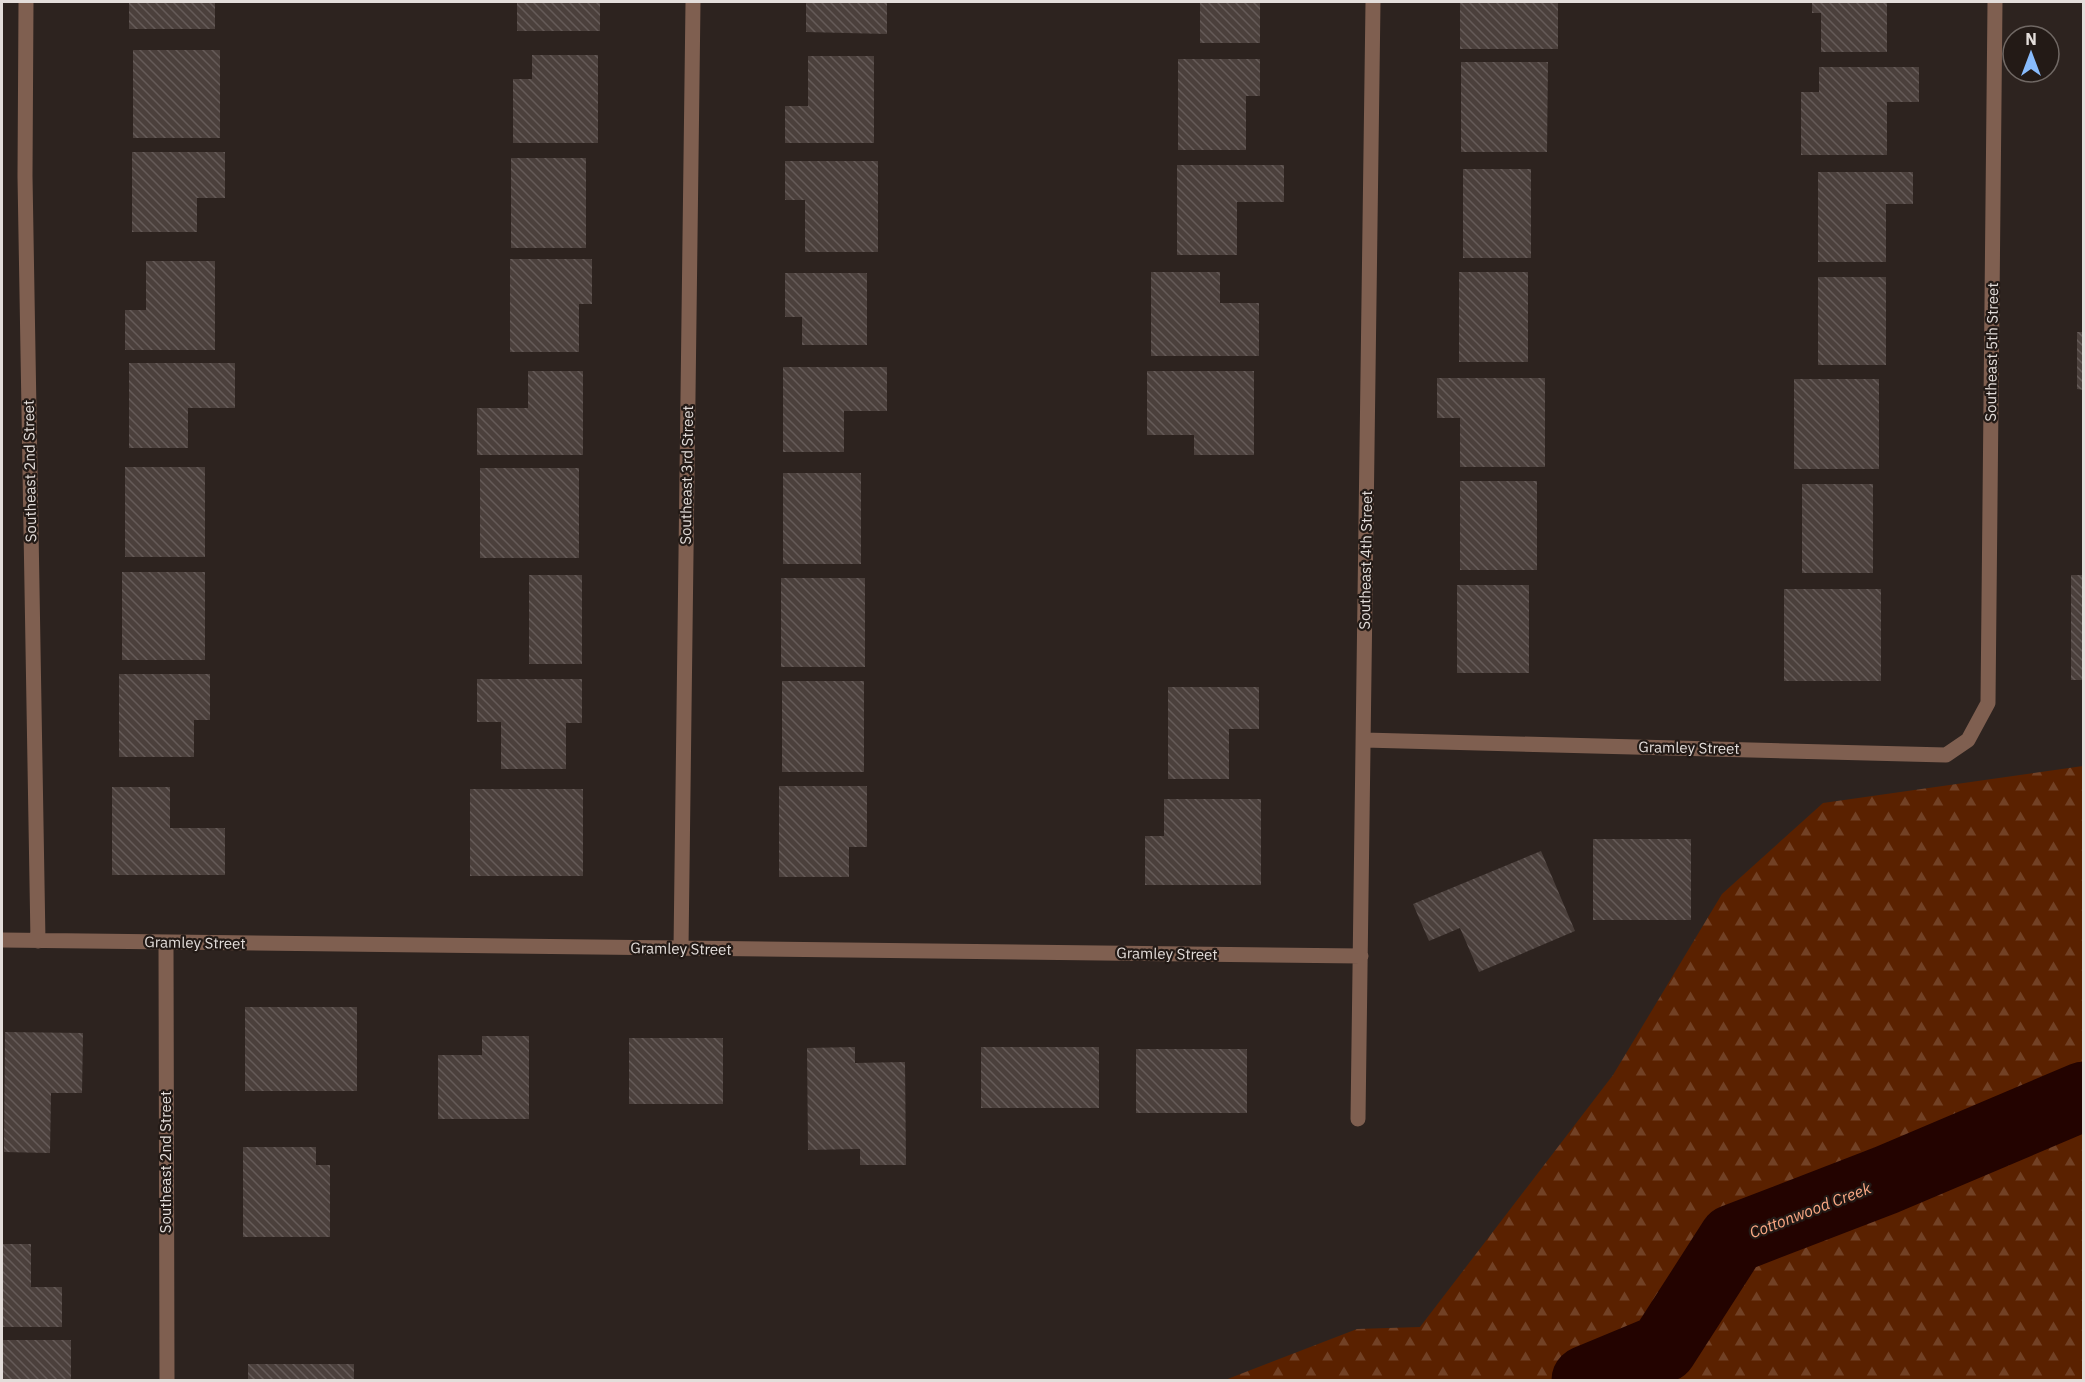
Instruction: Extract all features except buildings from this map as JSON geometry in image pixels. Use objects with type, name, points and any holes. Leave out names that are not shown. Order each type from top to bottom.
[{"type":"street","name":"Southeast 2nd Street","points":[[26,2],[25,176],[38,941]]},
{"type":"street","name":"Southeast 3rd Street","points":[[681,949],[693,2]]},
{"type":"street","name":"Southeast 4th Street","points":[[1358,1119],[1373,2]]},
{"type":"street","name":"Southeast 5th Street","points":[[1988,703],[1995,2]]},
{"type":"street","name":"Gramley Street","points":[[1364,740],[1946,755],[1968,740],[1988,703]]},
{"type":"street","name":"Gramley Street","points":[[2,940],[1361,957]]},
{"type":"street","name":"Southeast 2nd Street","points":[[166,943],[167,1380]]},
{"type":"green space","points":[[2083,766],[2083,1380],[1225,1380],[1357,1329],[1420,1327],[1613,1075],[1722,894],[1823,803]]},
{"type":"waterway","name":"Cottonwood Creek","points":[[1586,1380],[1663,1348],[1733,1239],[1886,1180],[2084,1096]]}]
